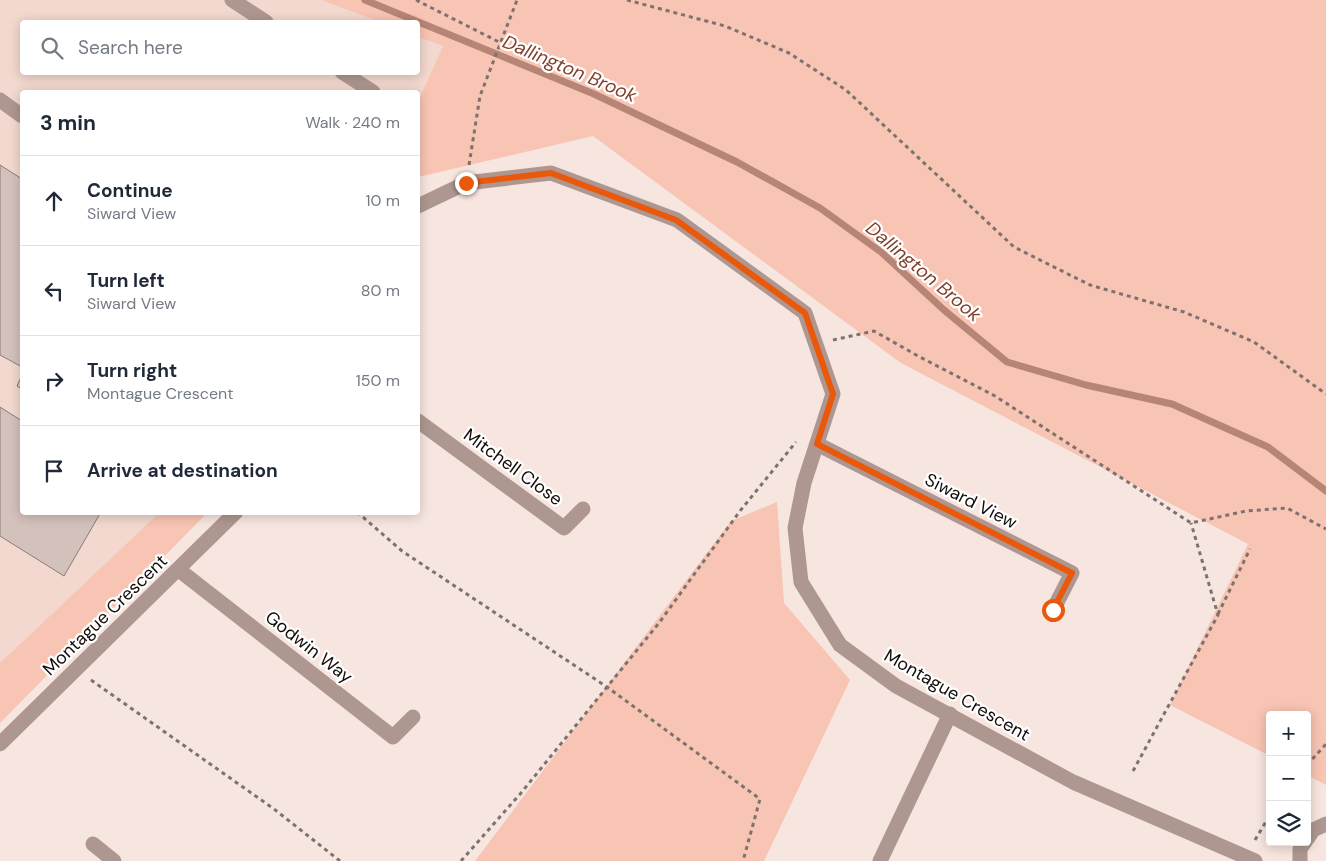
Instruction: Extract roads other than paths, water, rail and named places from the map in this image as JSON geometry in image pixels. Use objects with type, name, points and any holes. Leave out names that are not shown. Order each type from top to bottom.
[{"type":"street","points":[[232,0],[263,20]]},
{"type":"street","points":[[347,75],[370,90]]},
{"type":"street","points":[[0,100],[20,115]]},
{"type":"street","name":"Montague Crescent","points":[[420,205],[466,183],[551,173],[676,220],[805,313],[833,394],[804,483],[795,528],[801,582],[840,645],[896,686],[1073,782],[1251,859]]},
{"type":"street","name":"Mitchell Close","points":[[420,422],[564,528],[583,509]]},
{"type":"street","name":"Siward View","points":[[817,444],[1072,573],[1053,610]]},
{"type":"street","name":"Montague Crescent","points":[[0,744],[233,515]]},
{"type":"street","name":"Godwin Way","points":[[179,570],[393,737],[413,717]]},
{"type":"street","points":[[880,861],[950,714]]},
{"type":"street","points":[[1311,833],[1326,824]]},
{"type":"street","points":[[92,844],[114,861]]},
{"type":"street","points":[[1300,861],[1300,849],[1302,846]]},
{"type":"waterway","name":"Dallington Brook","points":[[365,0],[414,20]]},
{"type":"waterway","name":"Dallington Brook","points":[[420,23],[594,94],[737,162],[820,208],[881,252],[944,310],[1007,362],[1086,385],[1172,404],[1268,447],[1326,491]]}]
